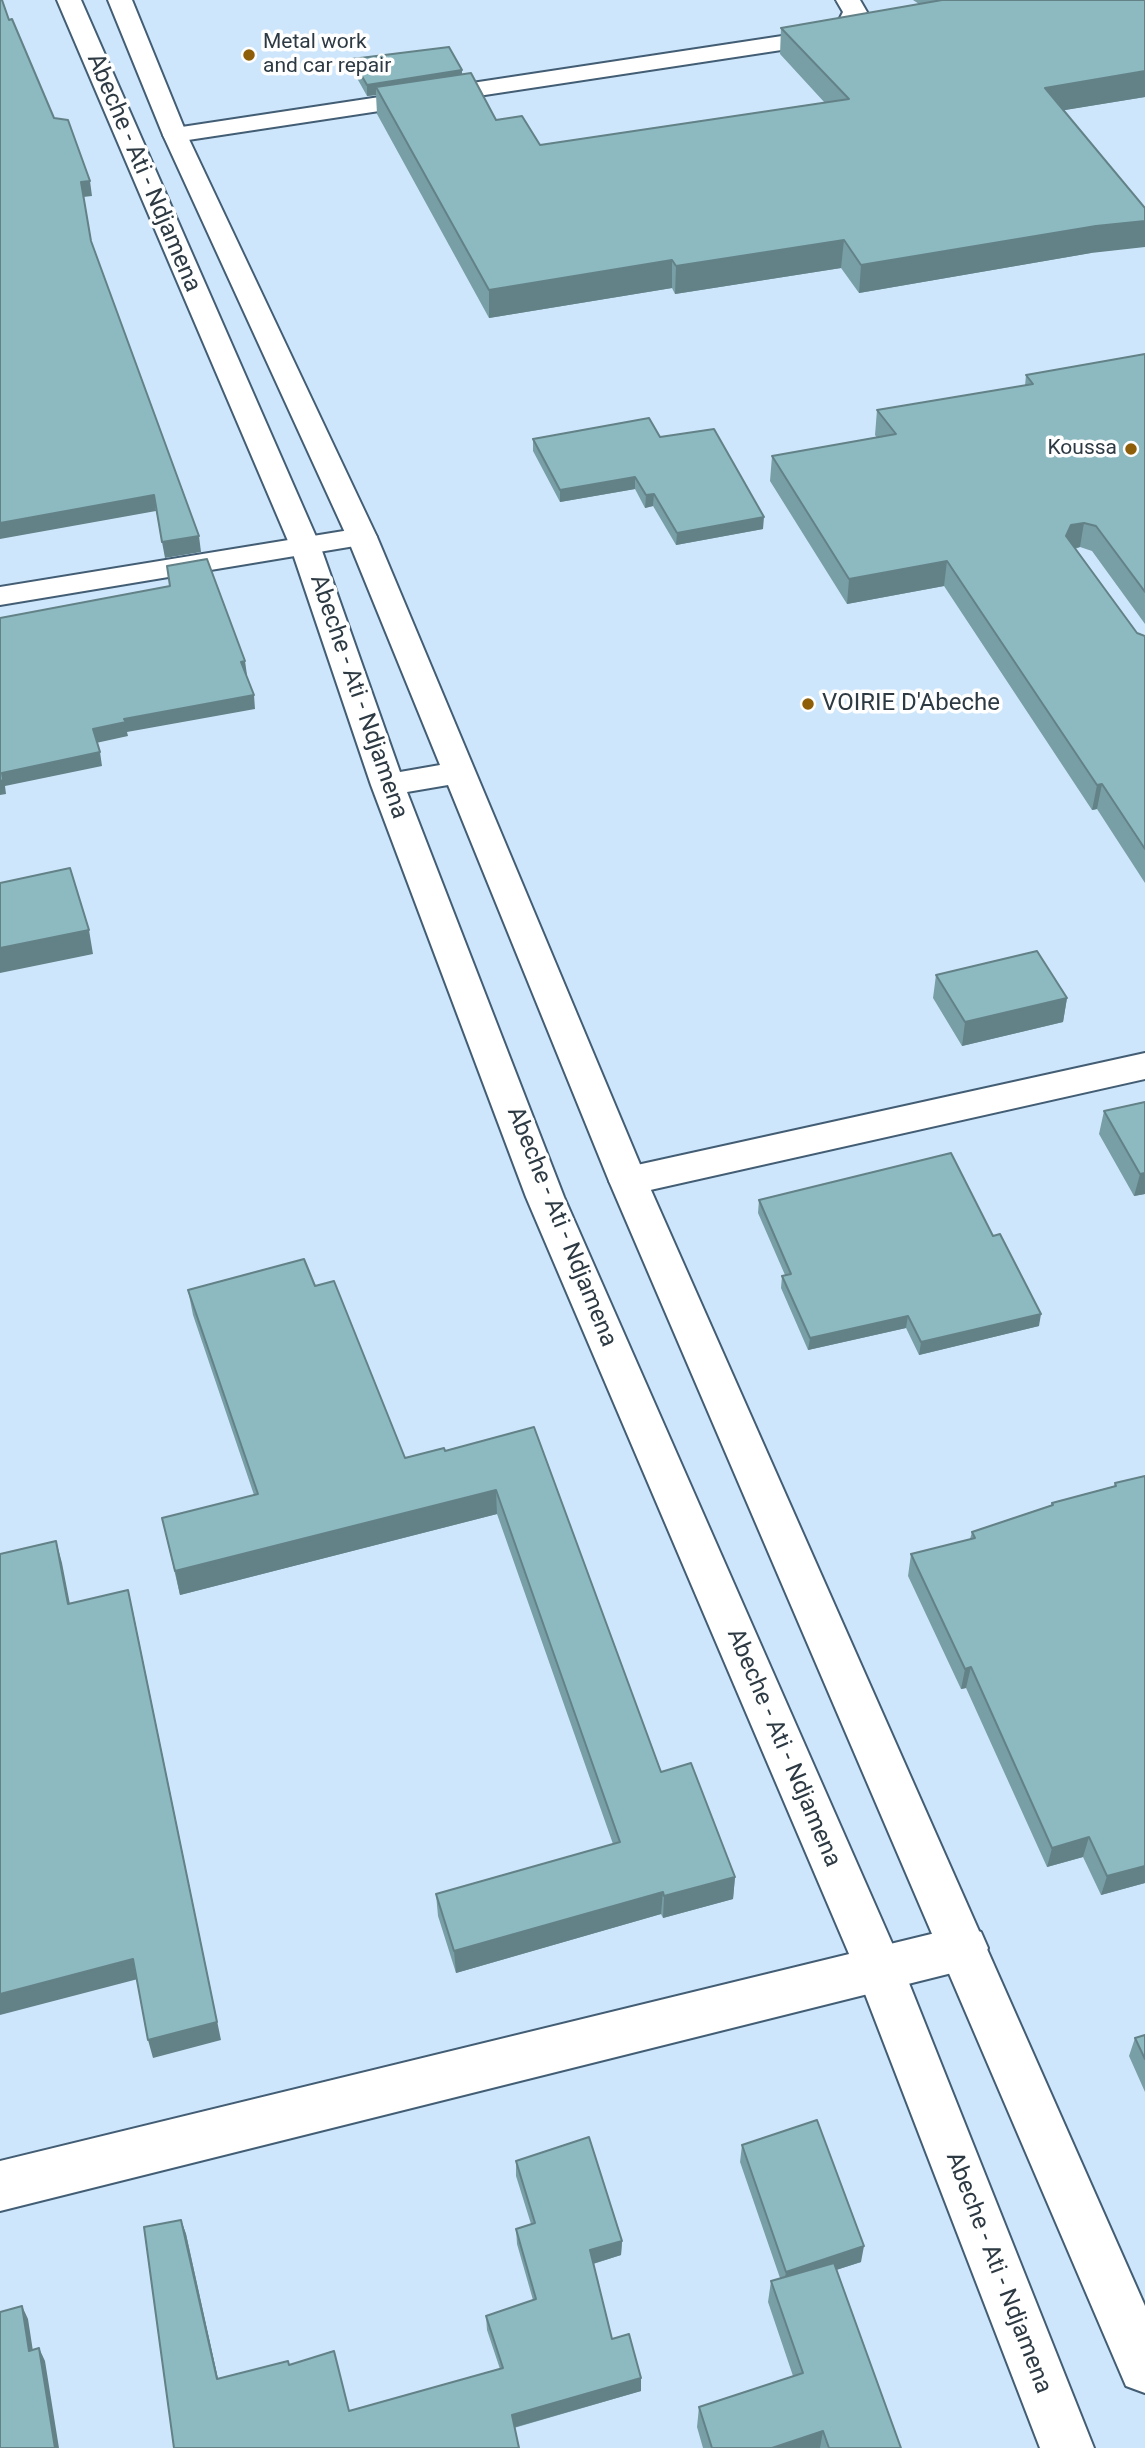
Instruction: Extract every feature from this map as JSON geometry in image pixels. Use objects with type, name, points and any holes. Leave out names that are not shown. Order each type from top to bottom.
[{"type":"main road","name":"Abeche - Ati - Ndjamena","points":[[69,0],[306,548],[388,785],[545,1197],[878,1968],[1067,2448]]},
{"type":"main road","name":"Abeche - Ati - Ndjamena","points":[[120,0],[175,135],[362,537],[628,1181],[1144,2361]]},
{"type":"main road","points":[[175,135],[821,37],[848,25],[855,12],[848,0]]},
{"type":"main road","points":[[0,596],[362,537]]},
{"type":"main road","points":[[388,785],[458,772]]},
{"type":"main road","points":[[628,1181],[1145,1066]]},
{"type":"main road","points":[[0,2186],[964,1948]]},
{"type":"building","points":[[0,0],[9,20],[12,19],[54,118],[68,120],[90,181],[81,182],[91,241],[199,536],[162,542],[154,495],[0,523]]},
{"type":"building","points":[[942,0],[1145,0],[1145,71],[1045,88],[1145,208],[1145,221],[1096,226],[861,265],[844,240],[676,266],[672,260],[489,290],[376,87],[471,73],[496,120],[522,116],[540,145],[849,99],[781,28]]},
{"type":"building","points":[[449,47],[462,70],[367,85],[352,59]]},
{"type":"building","points":[[1145,354],[1145,592],[1096,526],[1084,523],[1071,525],[1066,536],[1137,633],[1145,636],[1145,849],[1102,784],[1097,785],[947,561],[849,579],[772,456],[896,434],[877,410],[1033,384],[1026,375]]},
{"type":"building","points":[[649,418],[660,437],[714,429],[764,517],[677,533],[654,494],[646,495],[635,477],[560,490],[533,439]]},
{"type":"building","points":[[207,559],[245,661],[241,662],[254,695],[124,719],[126,722],[93,729],[100,752],[2,773],[3,780],[0,781],[0,618],[170,586],[167,566]]},
{"type":"building","points":[[70,868],[89,930],[0,948],[0,883]]},
{"type":"building","points":[[1037,951],[1067,998],[965,1022],[936,975]]},
{"type":"building","points":[[1145,1102],[1145,1173],[1140,1174],[1104,1111]]},
{"type":"building","points":[[951,1153],[993,1236],[1000,1234],[1041,1314],[921,1342],[908,1316],[810,1338],[782,1276],[791,1274],[759,1200]]},
{"type":"building","points":[[304,1259],[315,1286],[334,1281],[405,1458],[444,1448],[445,1451],[534,1427],[661,1772],[691,1763],[735,1877],[664,1896],[663,1892],[454,1951],[436,1894],[620,1842],[496,1490],[175,1571],[162,1518],[258,1494],[188,1290]]},
{"type":"building","points":[[1145,1476],[1145,1866],[1107,1876],[1089,1837],[1052,1848],[971,1667],[965,1669],[911,1554],[975,1538],[972,1532],[1053,1505],[1052,1503]]},
{"type":"building","points":[[56,1541],[68,1604],[128,1590],[217,2022],[148,2040],[133,1959],[0,1994],[0,1554]]},
{"type":"building","points":[[1145,2035],[1145,2059],[1135,2038]]},
{"type":"building","points":[[817,2120],[864,2246],[786,2272],[742,2145]]},
{"type":"building","points":[[589,2137],[622,2241],[590,2250],[612,2339],[629,2334],[641,2378],[512,2415],[519,2448],[174,2448],[144,2227],[181,2220],[217,2379],[288,2361],[289,2365],[334,2351],[349,2411],[503,2368],[486,2316],[536,2299],[516,2229],[535,2223],[516,2161]]},
{"type":"building","points":[[834,2263],[901,2448],[829,2448],[823,2431],[772,2448],[712,2448],[699,2407],[803,2373],[771,2281]]},
{"type":"building","points":[[22,2306],[29,2351],[39,2348],[55,2448],[0,2448],[0,2312]]},
{"type":"place","name":"Metal work and car repair","points":[[249,55]]},
{"type":"place","name":"Koussa","points":[[1131,449]]},
{"type":"place","name":"VOIRIE D'Abeche","points":[[808,704]]}]
